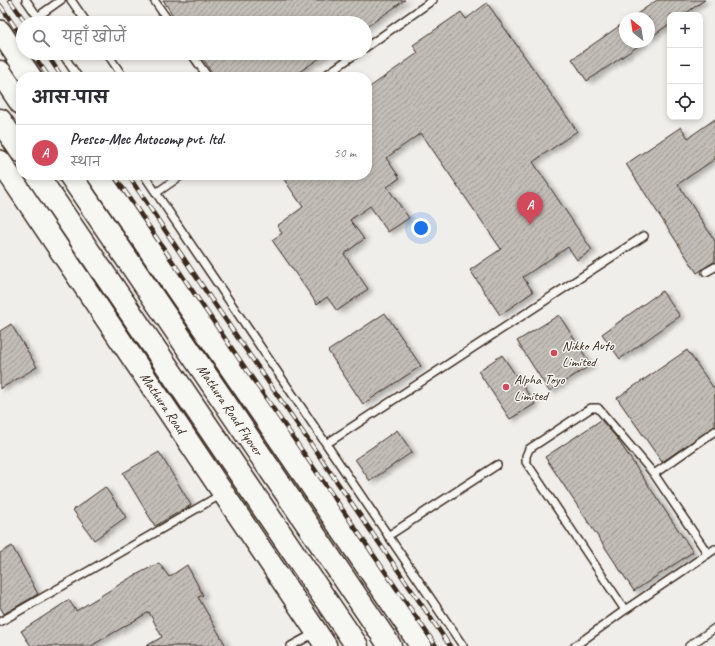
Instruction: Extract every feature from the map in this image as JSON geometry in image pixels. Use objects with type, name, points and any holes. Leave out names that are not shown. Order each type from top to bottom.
[{"type":"highway","points":[[0,72],[16,96]]},
{"type":"highway","points":[[0,120],[16,144]]},
{"type":"highway","name":"Mathura Road Flyover","points":[[40,180],[357,646]]},
{"type":"highway","name":"Mathura Road Flyover","points":[[73,180],[390,646]]},
{"type":"main road","points":[[9,41],[16,52]]},
{"type":"main road","points":[[21,60],[28,72]]},
{"type":"main road","name":"Mathura Road","points":[[0,162],[321,639]]},
{"type":"main road","points":[[101,180],[421,646]]},
{"type":"lane","points":[[26,0],[36,16]]},
{"type":"lane","points":[[43,16],[61,0]]},
{"type":"lane","points":[[71,0],[81,16]]},
{"type":"lane","points":[[154,0],[165,16]]},
{"type":"lane","points":[[372,43],[434,0]]},
{"type":"lane","points":[[67,60],[75,72]]},
{"type":"lane","points":[[112,60],[120,72]]},
{"type":"lane","points":[[196,60],[204,72]]},
{"type":"lane","points":[[330,72],[348,60]]},
{"type":"lane","points":[[147,180],[463,646]]},
{"type":"lane","points":[[156,193],[175,180]]},
{"type":"lane","points":[[326,444],[644,236]]},
{"type":"lane","points":[[706,272],[715,267]]},
{"type":"lane","points":[[625,610],[526,462],[526,456],[529,449],[591,408],[598,408],[654,474],[708,554]]},
{"type":"lane","points":[[654,474],[715,431]]},
{"type":"lane","points":[[388,536],[497,465]]},
{"type":"lane","points":[[0,622],[224,493]]},
{"type":"lane","points":[[575,646],[715,549]]},
{"type":"lane","points":[[689,646],[715,628]]},
{"type":"lane","points":[[291,646],[321,639]]},
{"type":"building","points":[[163,0],[405,0],[372,23],[372,16],[173,16]]},
{"type":"building","points":[[657,0],[705,0],[687,12],[667,12],[667,26],[655,34],[655,12],[640,12]]},
{"type":"building","points":[[487,3],[577,131],[533,162],[592,250],[577,260],[568,247],[523,277],[533,292],[500,315],[470,270],[501,249],[421,133],[386,158],[400,178],[387,187],[409,218],[388,232],[370,206],[350,220],[364,239],[344,254],[368,289],[337,311],[327,297],[317,304],[272,240],[282,233],[277,226],[303,207],[284,180],[372,180],[372,85],[418,53],[413,45],[461,12],[466,19]]},
{"type":"building","points":[[619,26],[619,48],[635,48],[587,81],[572,59]]},
{"type":"building","points":[[204,60],[317,60],[299,72],[212,72]]},
{"type":"building","points":[[715,119],[715,159],[678,184],[715,241],[715,261],[697,273],[626,164],[681,127],[688,138]]},
{"type":"building","points":[[662,291],[680,316],[620,359],[602,334]]},
{"type":"building","points":[[385,313],[421,366],[363,404],[328,351]]},
{"type":"building","name":"Nikko Auto Limited","points":[[559,315],[591,365],[549,391],[517,341]]},
{"type":"building","points":[[11,324],[37,367],[0,389],[0,331]]},
{"type":"building","points":[[687,350],[715,390],[715,426],[662,462],[617,398]]},
{"type":"building","name":"Alpha Toyo Limited","points":[[502,355],[535,404],[510,419],[478,371]]},
{"type":"building","points":[[601,420],[616,437],[693,552],[634,591],[545,457]]},
{"type":"building","points":[[397,430],[412,452],[370,481],[355,459]]},
{"type":"building","points":[[159,452],[191,505],[155,526],[123,473]]},
{"type":"building","points":[[105,487],[126,517],[94,540],[73,510]]},
{"type":"building","points":[[12,546],[38,594],[4,614],[0,607],[0,553]]},
{"type":"building","points":[[159,563],[169,577],[187,565],[203,595],[198,597],[226,646],[146,646],[162,637],[149,612],[91,646],[31,646],[21,631],[69,600],[76,611],[130,578]]},
{"type":"railway","points":[[10,0],[21,16]]},
{"type":"railway","points":[[0,5],[16,29]]},
{"type":"railway","points":[[37,60],[45,72]]},
{"type":"railway","points":[[51,60],[59,72]]},
{"type":"railway","points":[[117,180],[436,646]]},
{"type":"railway","points":[[131,180],[207,293],[450,646]]},
{"type":"place","name":"Presco-Mec Autocomp pvt. ltd.","points":[[530,225]]},
{"type":"place","name":"Nikko Auto Limited","points":[[554,353]]},
{"type":"place","name":"Alpha Toyo Limited","points":[[506,387]]}]
